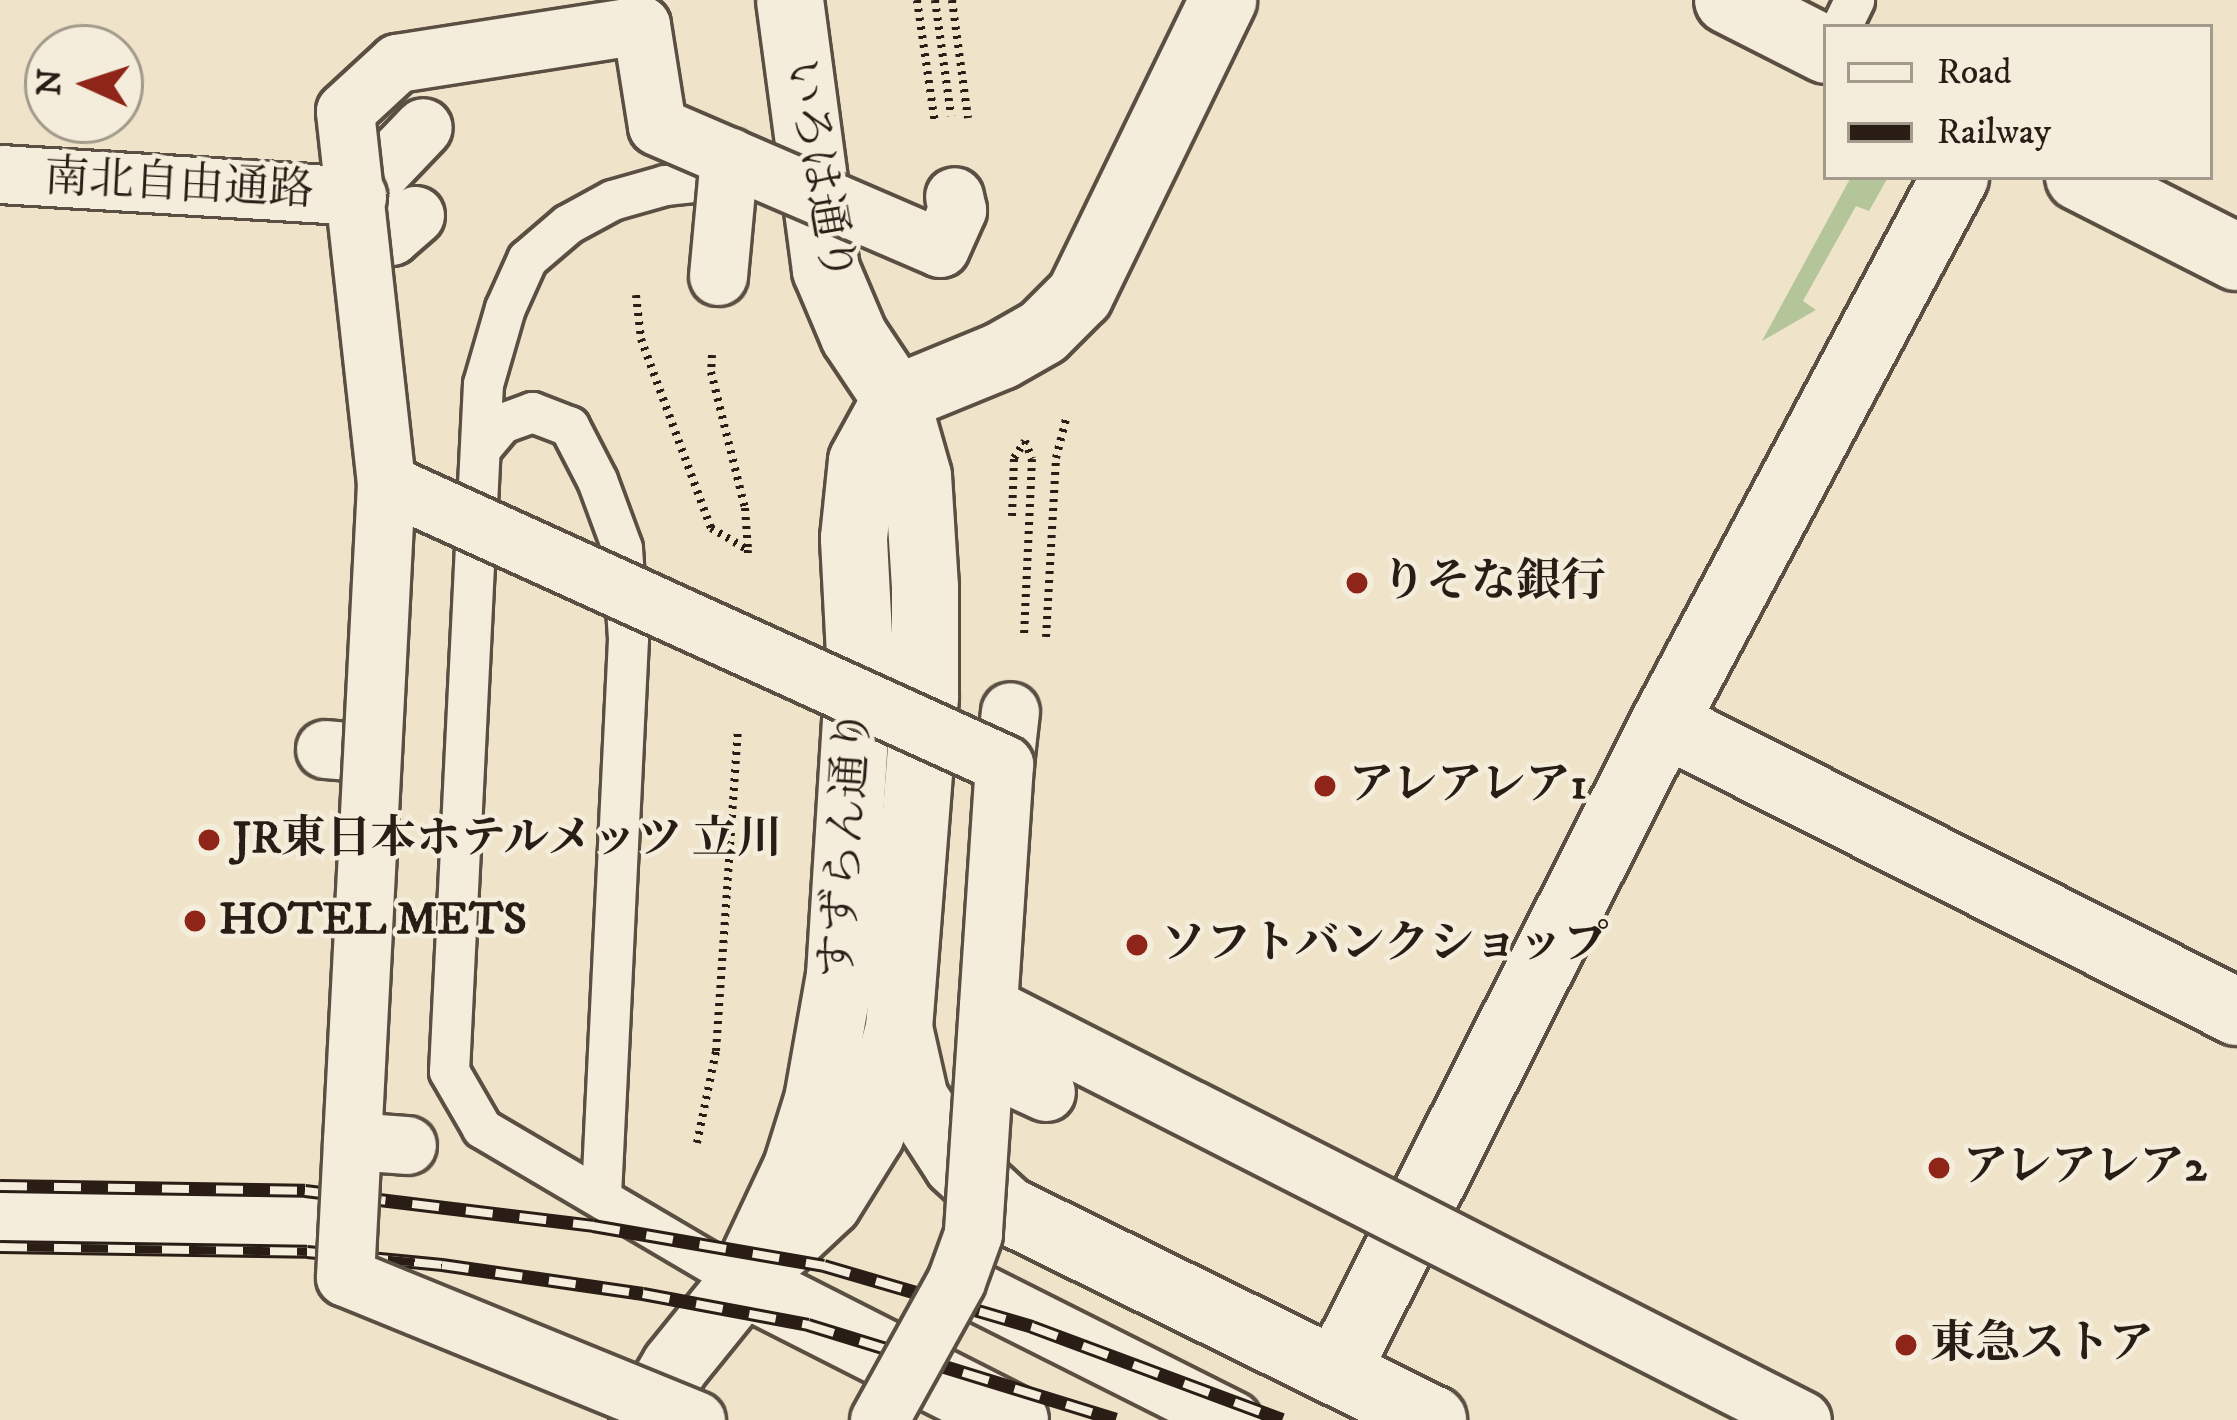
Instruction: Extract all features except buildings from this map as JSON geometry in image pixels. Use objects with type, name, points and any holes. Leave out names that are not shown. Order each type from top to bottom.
[{"type":"street","name":"いろは通り","points":[[790,0],[826,270],[854,336],[896,399]]},
{"type":"street","points":[[896,399],[1001,356],[1043,332],[1080,295],[1223,0]]},
{"type":"street","points":[[1728,0],[1823,48]]},
{"type":"street","points":[[696,1420],[345,1277],[347,1225],[380,1143],[349,751],[386,483],[345,111],[397,63],[641,25],[657,126],[940,248],[957,210],[957,171]]},
{"type":"street","points":[[357,196],[423,127]]},
{"type":"street","points":[[718,276],[729,157]]},
{"type":"street","name":"南北自由通路","points":[[0,174],[357,196]]},
{"type":"street","points":[[1337,1372],[1664,723],[1953,180]]},
{"type":"street","points":[[2085,180],[2237,257]]},
{"type":"street","points":[[357,196],[391,236],[415,215]]},
{"type":"street","name":"すずらん通り","points":[[896,399],[918,476],[926,587],[925,696],[899,1028]]},
{"type":"street","name":"すずらん通り","points":[[743,1282],[797,1167],[822,1079],[840,975],[852,799],[860,654],[854,538],[862,461],[896,399]]},
{"type":"street","points":[[386,483],[1010,714],[973,1234],[956,1281],[878,1420]]},
{"type":"street","points":[[1664,723],[2237,1012]]},
{"type":"street","points":[[988,1006],[1802,1420]]},
{"type":"street","points":[[643,1420],[675,1366],[743,1282],[828,1203],[871,1134],[899,1028]]},
{"type":"street","points":[[899,1028],[915,1099],[957,1163],[1007,1210],[1432,1420]]},
{"type":"street","points":[[986,1064],[1046,1092]]},
{"type":"street","points":[[0,1212],[347,1225]]},
{"type":"street","points":[[956,1281],[1232,1420]]},
{"type":"street","points":[[743,1282],[1015,1420]]},
{"type":"lane","points":[[743,1282],[482,1128],[449,1072],[483,384],[505,308],[527,259],[568,224],[612,200],[665,185],[812,170]]},
{"type":"lane","points":[[480,449],[502,423],[532,412],[569,426],[597,480],[622,548],[628,639],[601,1196]]},
{"type":"path","points":[[917,0],[957,171]]},
{"type":"path","points":[[935,0],[957,171]]},
{"type":"path","points":[[952,0],[957,171]]},
{"type":"path","points":[[718,276],[711,372],[745,508],[748,550]]},
{"type":"path","points":[[1010,714],[1032,459],[1024,441],[1014,458]]},
{"type":"green space","points":[[1849,180],[1886,180],[1869,211],[1856,206],[1803,301],[1816,310],[1762,341]]},
{"type":"railway","points":[[0,1186],[305,1191],[593,1226],[824,1266],[1032,1327],[1282,1420]]},
{"type":"railway","points":[[0,1247],[307,1252],[442,1265],[643,1294],[808,1325],[1116,1420]]},
{"type":"place","name":"りそな銀行","points":[[1357,583]]},
{"type":"place","name":"アレアレア1","points":[[1325,786]]},
{"type":"place","name":"JR東日本ホテルメッツ 立川","points":[[209,840]]},
{"type":"place","name":"HOTEL METS","points":[[195,921]]},
{"type":"place","name":"ソフトバンクショップ","points":[[1137,945]]},
{"type":"place","name":"アレアレア2","points":[[1939,1168]]},
{"type":"place","name":"東急ストア","points":[[1906,1345]]}]
